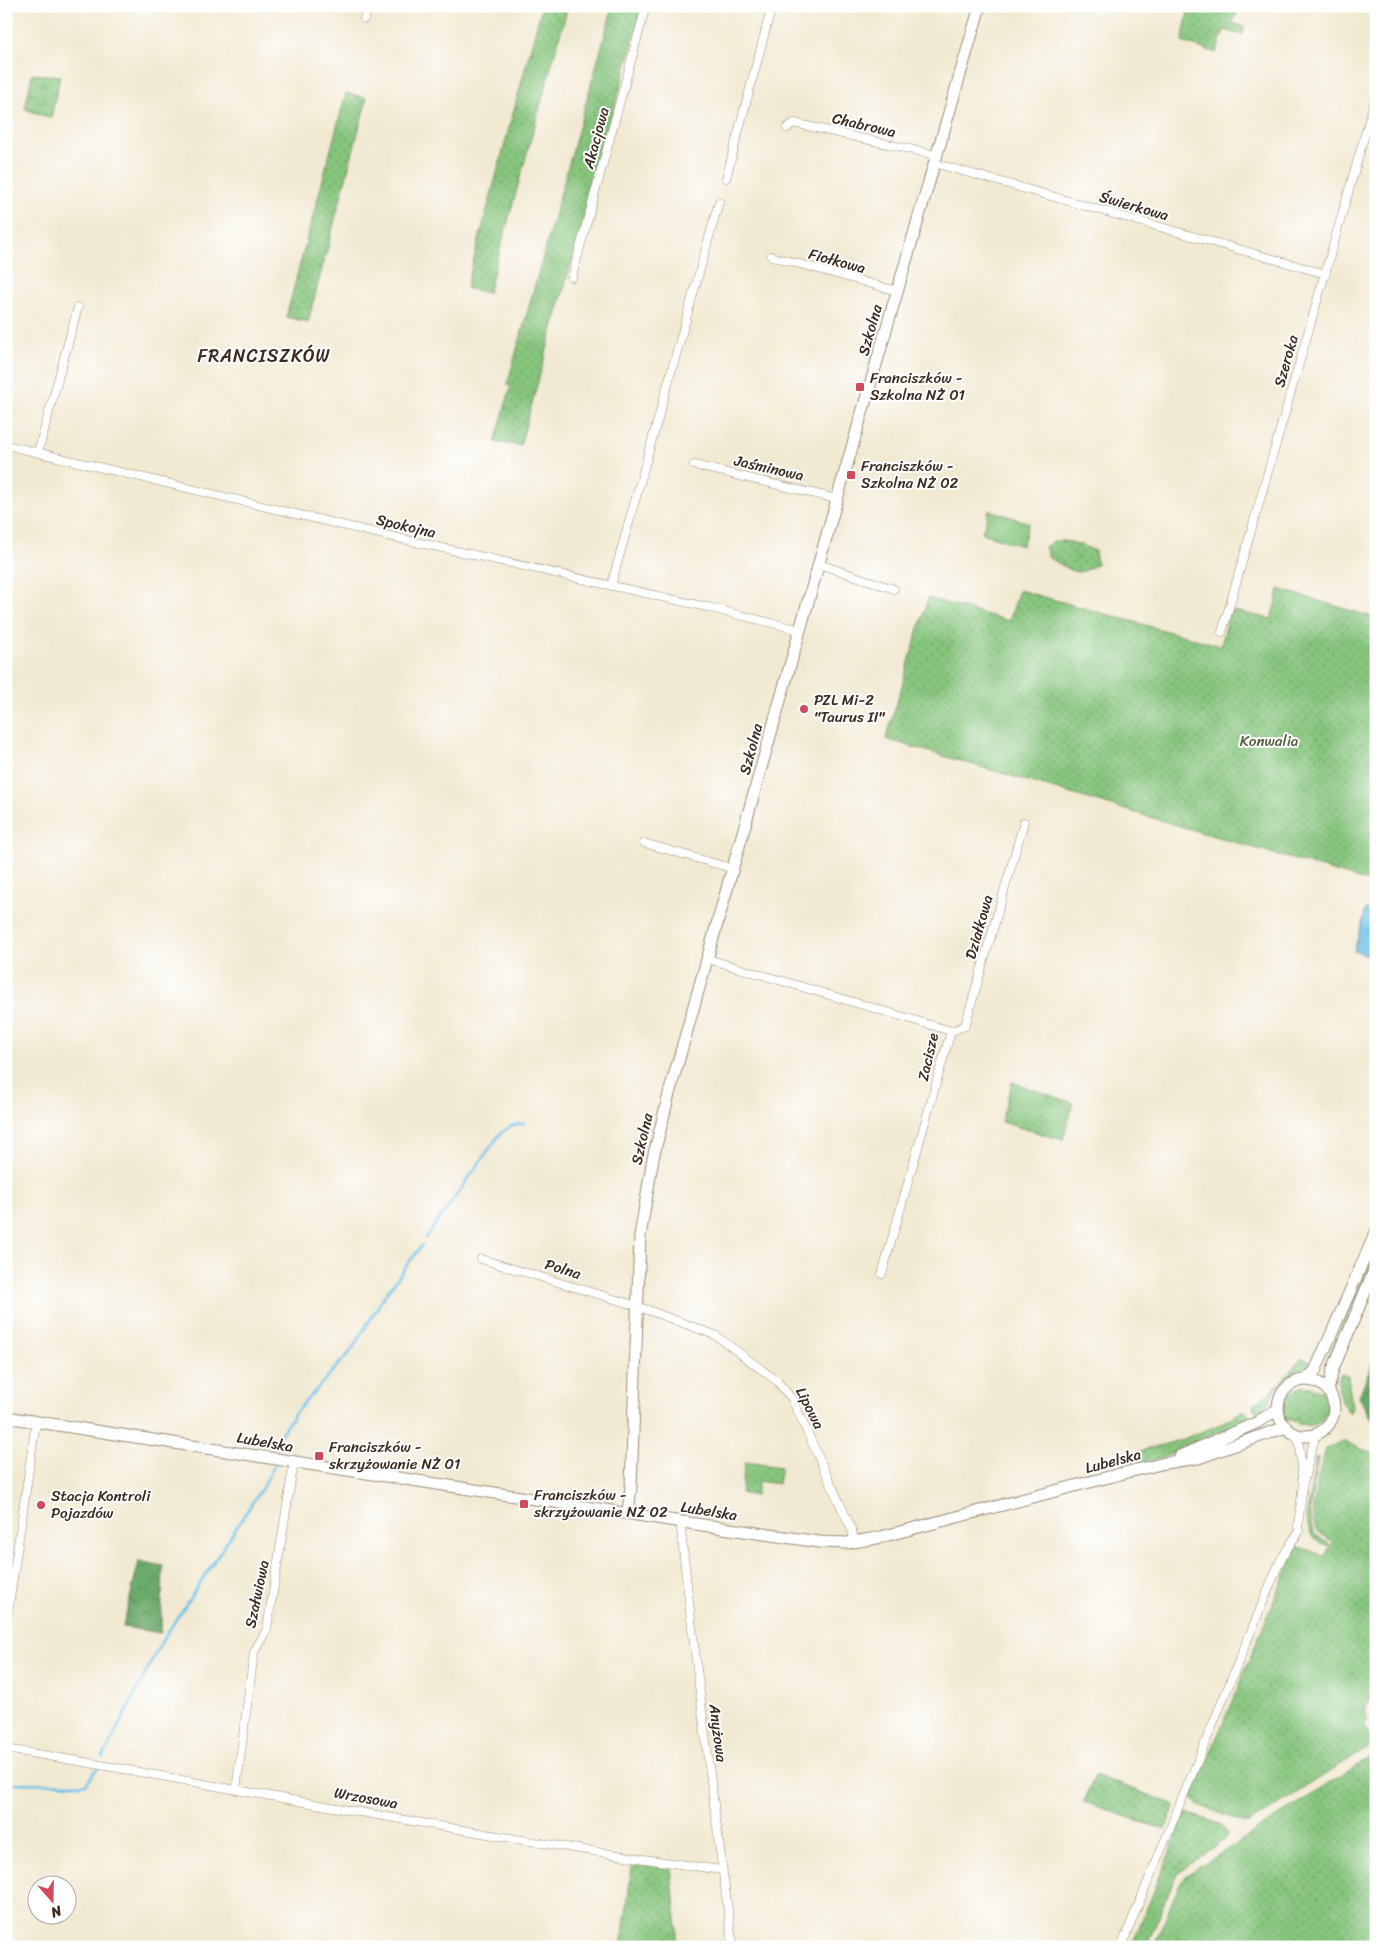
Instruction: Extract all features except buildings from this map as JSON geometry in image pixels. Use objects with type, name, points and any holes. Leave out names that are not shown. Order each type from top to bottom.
[{"type":"main road","name":"Szkolna","points":[[628,1512],[631,1487],[641,1230],[653,1158],[669,1094],[734,869],[818,564],[980,6]]},
{"type":"main road","points":[[1306,1380],[1315,1371],[1376,1232]]},
{"type":"main road","points":[[1328,1391],[1333,1369],[1376,1266]]},
{"type":"main road","points":[[1306,1380],[1320,1384],[1328,1391],[1333,1403],[1332,1416],[1325,1427],[1316,1434],[1306,1435],[1291,1430],[1280,1419],[1278,1409],[1280,1398],[1286,1388],[1295,1382],[1306,1380]]},
{"type":"main road","name":"Lubelska","points":[[1165,1463],[1256,1423],[1278,1409]]},
{"type":"main road","name":"Lubelska","points":[[6,1417],[628,1512],[791,1539],[832,1543],[854,1542],[907,1531],[1165,1463],[1198,1458],[1291,1430]]},
{"type":"street","points":[[364,19],[368,6]]},
{"type":"street","name":"Akacjowa","points":[[572,276],[646,6]]},
{"type":"street","points":[[726,178],[772,6]]},
{"type":"street","name":"Szeroka","points":[[1222,632],[1376,96]]},
{"type":"street","name":"Chabrowa","points":[[787,128],[794,123],[935,159]]},
{"type":"street","name":"Świerkowa","points":[[935,159],[1326,274]]},
{"type":"street","points":[[611,586],[719,202]]},
{"type":"street","name":"Fiołkowa","points":[[771,256],[897,291]]},
{"type":"street","points":[[38,452],[78,307]]},
{"type":"street","name":"Spokojna","points":[[6,445],[380,534],[800,630]]},
{"type":"street","name":"Jaśminowa","points":[[694,465],[837,499]]},
{"type":"street","points":[[818,564],[894,589]]},
{"type":"street","name":"Działkowa","points":[[951,1031],[965,1026],[1024,822]]},
{"type":"street","points":[[644,843],[734,869]]},
{"type":"street","name":"Zacisze","points":[[708,959],[951,1031],[882,1274]]},
{"type":"street","name":"Polna","points":[[481,1258],[637,1306]]},
{"type":"street","name":"Lipowa","points":[[637,1306],[715,1335],[783,1386],[796,1407],[852,1530],[854,1542]]},
{"type":"street","points":[[6,1626],[36,1422]]},
{"type":"street","points":[[1291,1430],[1299,1442],[1303,1483]]},
{"type":"street","points":[[1121,1947],[1280,1561],[1299,1532],[1303,1483],[1316,1434]]},
{"type":"street","name":"Szałwiowa","points":[[236,1790],[254,1652],[267,1629],[294,1462]]},
{"type":"street","name":"Anyżowa","points":[[682,1522],[681,1530],[697,1677],[721,1870],[733,1947]]},
{"type":"street","name":"Wrzosowa","points":[[6,1749],[102,1764],[236,1790],[621,1856],[721,1870]]},
{"type":"green space","points":[[542,6],[568,6],[488,293],[466,288]]},
{"type":"green space","points":[[613,6],[643,6],[520,446],[495,442],[511,386],[507,385]]},
{"type":"green space","points":[[1189,6],[1222,6],[1238,11],[1232,23],[1245,27],[1242,35],[1224,30],[1216,53],[1182,42]]},
{"type":"green space","points":[[32,74],[60,76],[51,118],[25,109]]},
{"type":"green space","points":[[346,93],[367,98],[308,322],[286,317]]},
{"type":"green space","points":[[989,510],[1029,523],[1022,546],[982,533]]},
{"type":"green space","points":[[1053,541],[1075,543],[1095,551],[1097,564],[1089,569],[1077,572],[1067,569],[1049,558],[1045,547]]},
{"type":"green space","name":"Konwalia","points":[[1279,589],[1376,618],[1376,884],[886,739],[928,598],[1009,621],[1019,590],[1221,646],[1230,610],[1271,619]]},
{"type":"green space","points":[[1012,1082],[1073,1103],[1063,1140],[1001,1122]]},
{"type":"green space","points":[[1376,1244],[1376,1253],[1330,1360],[1327,1359]]},
{"type":"green space","points":[[1376,1354],[1376,1421],[1370,1418],[1359,1396]]},
{"type":"green space","points":[[1302,1358],[1313,1363],[1282,1382],[1258,1415],[1253,1407],[1254,1404],[1274,1389]]},
{"type":"green space","points":[[1340,1374],[1348,1376],[1352,1407],[1350,1413],[1340,1395],[1338,1384]]},
{"type":"green space","points":[[1304,1386],[1321,1391],[1328,1402],[1327,1412],[1322,1420],[1309,1426],[1286,1420],[1284,1414],[1287,1398],[1298,1388]]},
{"type":"green space","points":[[1243,1411],[1247,1412],[1251,1419],[1164,1457],[1135,1465],[1128,1462],[1128,1458],[1134,1453],[1183,1439],[1216,1426]]},
{"type":"green space","points":[[1343,1441],[1376,1455],[1376,1696],[1366,1707],[1368,1721],[1363,1724],[1374,1743],[1250,1823],[1246,1823],[1198,1805],[1192,1797],[1297,1546],[1325,1556],[1333,1542],[1317,1530],[1313,1514],[1314,1503],[1318,1478],[1326,1449]]},
{"type":"green space","points":[[1316,1457],[1318,1458],[1311,1506],[1312,1525],[1315,1534],[1330,1544],[1328,1547],[1312,1537],[1306,1519]]},
{"type":"green space","points":[[745,1462],[781,1467],[778,1484],[758,1481],[756,1496],[741,1493]]},
{"type":"green space","points":[[139,1561],[163,1566],[161,1633],[123,1627]]},
{"type":"green space","points":[[1376,1753],[1376,1947],[1153,1947],[1181,1881],[1186,1876]]},
{"type":"green space","points":[[1095,1775],[1175,1805],[1165,1830],[1084,1802]]},
{"type":"green space","points":[[1186,1813],[1220,1824],[1227,1834],[1225,1840],[1177,1873],[1146,1947],[1131,1947]]},
{"type":"green space","points":[[633,1861],[671,1868],[677,1947],[621,1947]]},
{"type":"water","points":[[1366,909],[1376,911],[1376,957],[1354,951]]},
{"type":"waterway","points":[[426,1238],[500,1134],[511,1126],[524,1123]]},
{"type":"waterway","points":[[278,1449],[280,1435],[295,1413],[351,1351],[385,1295],[422,1245]]},
{"type":"waterway","points":[[103,1757],[162,1641],[275,1465]]},
{"type":"waterway","points":[[6,1783],[86,1784],[98,1767]]},
{"type":"place","name":"Franciszków - Szkolna NŻ 01","points":[[860,387]]},
{"type":"place","name":"Franciszków - Szkolna NŻ 02","points":[[851,475]]},
{"type":"place","name":"PZL Mi-2 \"Taurus II\"","points":[[804,709]]},
{"type":"place","name":"Franciszków - skrzyżowanie NŻ 01","points":[[319,1456]]},
{"type":"place","name":"Franciszków - skrzyżowanie NŻ 02","points":[[524,1504]]},
{"type":"place","name":"Stacja Kontroli Pojazdów","points":[[41,1505]]},
{"type":"district","name":"FRANCISZKÓW","points":[[264,356]]}]
